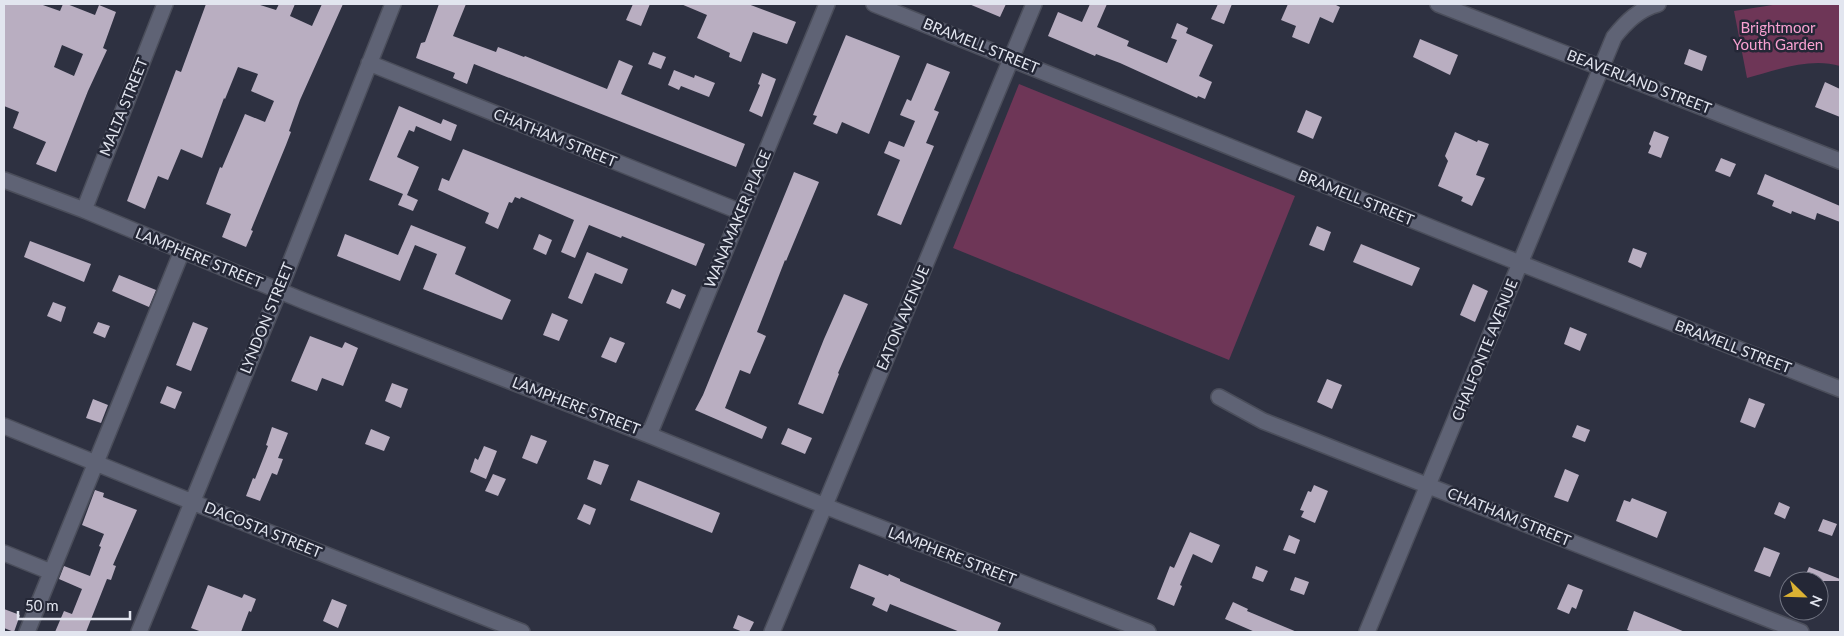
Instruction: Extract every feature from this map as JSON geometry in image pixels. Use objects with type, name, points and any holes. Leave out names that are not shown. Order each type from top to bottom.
[{"type":"street","name":"MALTA STREET","points":[[84,210],[165,4]]},
{"type":"street","name":"LYNDON STREET","points":[[139,632],[279,291],[393,4]]},
{"type":"street","name":"WANAMAKER PLACE","points":[[649,435],[827,4]]},
{"type":"street","name":"BRAMELL STREET","points":[[874,4],[1520,264],[1840,389]]},
{"type":"street","name":"EATON AVENUE","points":[[772,632],[1034,4]]},
{"type":"street","name":"BEAVERLAND STREET","points":[[1438,4],[1840,161]]},
{"type":"street","name":"CHALFONTE AVENUE","points":[[1367,632],[1614,37],[1626,22],[1638,13],[1658,4]]},
{"type":"street","name":"CHATHAM STREET","points":[[369,63],[741,212]]},
{"type":"street","name":"LAMPHERE STREET","points":[[4,180],[84,210],[279,291],[1148,632]]},
{"type":"street","points":[[27,632],[182,251]]},
{"type":"street","name":"CHATHAM STREET","points":[[1219,397],[1263,421],[1801,632]]},
{"type":"street","name":"DACOSTA STREET","points":[[4,426],[95,464],[522,632]]},
{"type":"street","points":[[4,552],[52,572]]},
{"type":"green space","name":"Brightmoor Youth Garden","points":[[1779,4],[1840,4],[1840,66],[1817,63],[1805,64],[1782,68],[1747,78],[1734,11]]},
{"type":"green space","points":[[1019,84],[1295,196],[1229,360],[953,248]]},
{"type":"building","points":[[4,4],[40,4],[60,11],[63,4],[67,4],[95,15],[99,5],[116,12],[103,48],[107,50],[88,91],[56,172],[36,164],[46,142],[13,128],[19,112],[4,106]],"holes":[[[62,45],[83,54],[74,76],[54,67]]]},
{"type":"building","points":[[206,4],[257,4],[276,10],[279,4],[295,4],[290,16],[312,26],[322,4],[343,4],[300,100],[289,131],[291,132],[251,230],[253,231],[246,247],[222,237],[231,214],[206,204],[220,167],[222,168],[245,114],[265,122],[274,101],[251,91],[258,74],[238,67],[224,98],[202,158],[181,149],[168,180],[158,176],[145,209],[127,201],[176,70],[181,72]]},
{"type":"building","points":[[439,4],[466,4],[453,36],[496,52],[498,47],[525,56],[607,89],[619,60],[633,66],[621,94],[745,144],[736,167],[474,64],[467,84],[453,78],[455,73],[416,58],[421,43],[425,42]]},
{"type":"building","points":[[633,4],[650,4],[641,26],[626,20]]},
{"type":"building","points":[[681,4],[748,4],[796,22],[787,44],[753,32],[741,62],[729,57],[730,53],[697,38],[707,15]]},
{"type":"building","points":[[969,4],[1006,4],[1000,17]]},
{"type":"building","points":[[1090,4],[1107,4],[1097,27],[1129,41],[1127,46],[1167,63],[1177,40],[1171,38],[1177,23],[1188,28],[1186,33],[1213,45],[1199,76],[1212,82],[1205,99],[1198,96],[1197,98],[1120,63],[1096,54],[1095,56],[1048,36],[1058,12],[1082,22]]},
{"type":"building","points":[[1218,4],[1232,4],[1224,24],[1211,19]]},
{"type":"building","points":[[1288,4],[1334,4],[1340,7],[1333,23],[1320,17],[1309,44],[1292,37],[1296,26],[1281,20]]},
{"type":"building","points":[[846,35],[900,56],[869,134],[842,122],[837,134],[813,124],[817,116],[813,115]]},
{"type":"building","points":[[1420,39],[1458,55],[1450,75],[1413,57]]},
{"type":"building","points":[[1689,49],[1707,56],[1702,71],[1684,64]]},
{"type":"building","points":[[653,52],[666,57],[661,69],[648,64]]},
{"type":"building","points":[[927,63],[950,72],[934,110],[939,112],[926,143],[934,146],[901,225],[877,215],[900,160],[884,153],[889,141],[904,147],[915,121],[900,115],[907,99],[911,101]]},
{"type":"building","points":[[674,70],[694,78],[695,75],[715,83],[709,97],[681,86],[679,90],[668,85]]},
{"type":"building","points":[[762,73],[776,79],[762,117],[749,111],[760,85],[758,84]]},
{"type":"building","points":[[1825,82],[1840,89],[1840,117],[1815,107]]},
{"type":"building","points":[[399,106],[441,124],[443,119],[457,125],[451,141],[416,126],[414,132],[409,130],[397,157],[419,167],[407,195],[418,200],[413,211],[398,205],[403,194],[369,180]]},
{"type":"building","points":[[1306,110],[1322,117],[1313,139],[1297,132]]},
{"type":"building","points":[[1654,131],[1669,137],[1661,158],[1648,153]]},
{"type":"building","points":[[1455,132],[1477,142],[1478,140],[1489,144],[1476,175],[1485,178],[1472,206],[1461,201],[1463,197],[1438,186],[1448,161],[1445,156]]},
{"type":"building","points":[[463,149],[705,244],[696,266],[622,236],[621,238],[589,225],[575,258],[561,252],[574,220],[521,197],[520,199],[515,197],[512,203],[509,202],[498,229],[485,223],[489,213],[438,190],[442,178],[449,181]]},
{"type":"building","points":[[1721,158],[1736,164],[1730,177],[1715,171]]},
{"type":"building","points":[[794,172],[819,182],[785,260],[757,332],[766,336],[750,374],[740,370],[725,408],[767,427],[762,439],[695,410],[703,395]]},
{"type":"building","points":[[1765,174],[1840,206],[1840,222],[1817,213],[1815,220],[1792,211],[1791,214],[1772,206],[1774,201],[1757,194]]},
{"type":"building","points":[[411,225],[466,247],[455,274],[511,300],[502,320],[423,289],[437,254],[415,245],[400,281],[337,256],[345,234],[398,255]]},
{"type":"building","points":[[1317,226],[1331,232],[1324,251],[1309,245]]},
{"type":"building","points":[[539,234],[552,240],[546,255],[533,249]]},
{"type":"building","points":[[30,241],[91,264],[84,282],[24,257]]},
{"type":"building","points":[[1361,244],[1420,268],[1412,286],[1353,262]]},
{"type":"building","points":[[1633,248],[1647,253],[1641,268],[1628,262]]},
{"type":"building","points":[[587,252],[628,269],[622,284],[595,273],[582,304],[568,298]]},
{"type":"building","points":[[119,275],[156,290],[149,307],[112,291]]},
{"type":"building","points":[[1473,284],[1488,291],[1475,322],[1460,315]]},
{"type":"building","points":[[672,289],[686,295],[680,309],[666,303]]},
{"type":"building","points":[[844,294],[868,304],[838,373],[823,414],[798,404]]},
{"type":"building","points":[[53,302],[66,307],[61,322],[47,316]]},
{"type":"building","points":[[552,313],[568,320],[559,341],[543,335]]},
{"type":"building","points":[[98,322],[110,326],[105,338],[93,333]]},
{"type":"building","points":[[193,322],[208,328],[191,371],[176,365]]},
{"type":"building","points":[[1570,327],[1587,334],[1580,351],[1564,344]]},
{"type":"building","points":[[310,336],[342,348],[345,342],[358,348],[343,386],[322,378],[317,391],[291,381]]},
{"type":"building","points":[[610,337],[625,343],[616,363],[601,357]]},
{"type":"building","points":[[1327,379],[1342,385],[1332,409],[1317,402]]},
{"type":"building","points":[[392,383],[408,389],[401,408],[385,401]]},
{"type":"building","points":[[167,386],[182,392],[175,409],[160,403]]},
{"type":"building","points":[[1749,398],[1765,404],[1755,428],[1740,422]]},
{"type":"building","points":[[93,399],[108,405],[101,423],[86,418]]},
{"type":"building","points":[[1577,425],[1590,430],[1585,442],[1572,437]]},
{"type":"building","points":[[272,427],[288,433],[278,458],[283,459],[277,475],[272,473],[260,501],[246,496],[268,446],[266,445]]},
{"type":"building","points":[[788,428],[812,438],[805,454],[781,444]]},
{"type":"building","points":[[371,429],[390,437],[384,451],[365,444]]},
{"type":"building","points":[[531,435],[547,441],[537,464],[522,458]]},
{"type":"building","points":[[484,446],[497,451],[486,479],[470,472],[475,458],[478,460]]},
{"type":"building","points":[[594,460],[609,465],[601,485],[587,479]]},
{"type":"building","points":[[1565,469],[1579,475],[1568,502],[1554,497]]},
{"type":"building","points":[[493,474],[506,479],[498,496],[485,491]]},
{"type":"building","points":[[638,480],[720,513],[712,533],[630,500]]},
{"type":"building","points":[[1314,485],[1328,491],[1315,523],[1301,517],[1304,511],[1300,510],[1308,491],[1311,492]]},
{"type":"building","points":[[95,490],[104,493],[103,497],[137,510],[113,565],[116,566],[111,580],[107,579],[86,632],[55,632],[64,611],[72,614],[82,589],[59,579],[64,566],[90,576],[101,547],[99,546],[104,534],[82,525]]},
{"type":"building","points":[[1632,498],[1667,512],[1657,538],[1616,521],[1624,500],[1630,502]]},
{"type":"building","points":[[1779,502],[1790,507],[1785,519],[1774,514]]},
{"type":"building","points":[[584,504],[596,509],[590,525],[577,519]]},
{"type":"building","points":[[1823,519],[1837,524],[1832,536],[1818,531]]},
{"type":"building","points":[[1190,532],[1220,545],[1212,563],[1193,554],[1180,585],[1182,586],[1174,606],[1157,599],[1170,566],[1174,568]]},
{"type":"building","points":[[1289,535],[1300,540],[1295,554],[1283,550]]},
{"type":"building","points":[[1764,547],[1780,553],[1770,577],[1754,571]]},
{"type":"building","points":[[859,564],[888,576],[889,574],[900,579],[900,581],[1001,623],[997,632],[960,632],[890,604],[887,612],[872,605],[875,598],[850,588]]},
{"type":"building","points":[[1256,566],[1268,571],[1263,582],[1252,578]]},
{"type":"building","points":[[1809,567],[1819,571],[1807,571]]},
{"type":"building","points":[[1829,575],[1840,579],[1840,581],[1829,581]]},
{"type":"building","points":[[1295,577],[1309,582],[1304,595],[1290,590]]},
{"type":"building","points":[[1568,584],[1583,590],[1576,609],[1572,607],[1569,614],[1557,609]]},
{"type":"building","points":[[208,585],[242,598],[244,594],[256,599],[241,632],[202,632],[191,628]]},
{"type":"building","points":[[332,599],[347,605],[338,628],[323,621]]},
{"type":"building","points":[[1233,602],[1248,609],[1247,611],[1297,632],[1255,632],[1225,619]]},
{"type":"building","points":[[4,609],[20,615],[14,632],[4,628]]},
{"type":"building","points":[[1634,611],[1685,632],[1633,632],[1627,630]]},
{"type":"building","points":[[738,615],[754,622],[749,632],[733,628]]}]
